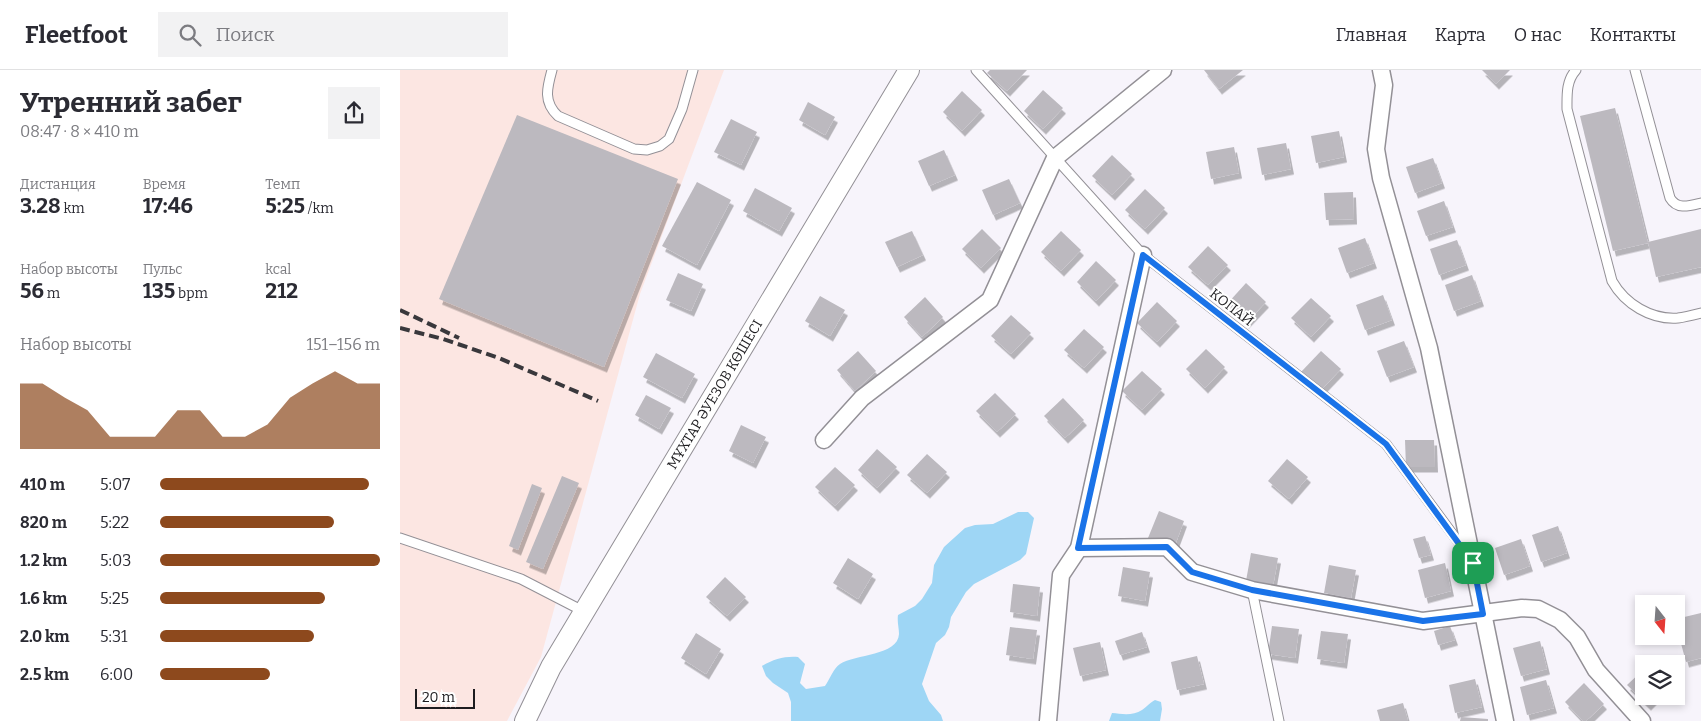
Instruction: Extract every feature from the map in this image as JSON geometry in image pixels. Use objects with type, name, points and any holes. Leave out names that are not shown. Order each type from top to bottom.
[{"type":"street","name":"МҰХТАР ӘУЕЗОВ КӨШЕСІ","points":[[525,721],[551,667],[909,70]]},
{"type":"street","points":[[824,440],[862,398],[990,300],[1055,158],[1163,70]]},
{"type":"street","points":[[1384,75],[1376,149],[1381,178],[1429,348],[1504,721]]},
{"type":"street","points":[[1048,721],[1061,575],[1078,548],[1143,255]]},
{"type":"street","points":[[1078,548],[1167,547],[1192,572],[1252,590],[1423,621],[1522,608],[1538,609],[1560,620],[1577,637],[1596,670],[1642,721]]},
{"type":"lane","points":[[552,70],[548,83],[547,101],[551,109],[558,116],[621,144],[634,149],[646,150],[660,146],[669,139],[682,109],[693,70]]},
{"type":"lane","name":"КОПАЙ","points":[[976,70],[1143,255],[1386,444],[1473,563]]},
{"type":"lane","points":[[1576,70],[1568,83],[1567,109],[1612,281],[1622,296],[1650,314],[1664,318],[1678,318],[1701,313]]},
{"type":"lane","points":[[1635,70],[1670,198],[1672,202],[1682,207],[1701,203]]},
{"type":"lane","points":[[400,538],[522,579],[585,612]]},
{"type":"lane","points":[[1252,590],[1279,721]]},
{"type":"shaded area","points":[[400,70],[724,70],[640,294],[541,657],[507,721],[400,721]]},
{"type":"water","points":[[1018,512],[1028,512],[1034,518],[1026,554],[1020,560],[974,584],[966,592],[951,617],[945,635],[936,643],[922,684],[929,701],[941,715],[943,721],[791,721],[791,702],[788,693],[766,676],[762,666],[780,658],[798,657],[805,664],[800,683],[806,689],[825,686],[833,671],[840,664],[884,651],[891,647],[897,641],[899,634],[898,615],[915,606],[922,599],[932,583],[934,565],[944,547],[965,528],[975,525],[993,524]]},
{"type":"water","points":[[1155,700],[1161,702],[1160,721],[1109,721],[1112,713],[1135,713]]},
{"type":"building","points":[[990,70],[1027,70],[1007,91],[987,73]]},
{"type":"building","points":[[1204,70],[1243,70],[1219,89]]},
{"type":"building","points":[[1482,70],[1510,70],[1496,84]]},
{"type":"building","points":[[1043,90],[1063,108],[1043,129],[1024,111]]},
{"type":"building","points":[[962,91],[982,110],[962,131],[943,112]]},
{"type":"building","points":[[808,102],[835,117],[825,135],[799,120]]},
{"type":"building","points":[[1615,108],[1648,243],[1613,251],[1580,116]]},
{"type":"building","points":[[517,115],[678,179],[604,367],[439,299]]},
{"type":"building","points":[[731,119],[757,132],[741,165],[714,152]]},
{"type":"building","points":[[1339,131],[1344,157],[1316,163],[1311,136]]},
{"type":"building","points":[[1286,143],[1291,169],[1262,175],[1257,148]]},
{"type":"building","points":[[1234,147],[1239,173],[1211,179],[1206,152]]},
{"type":"building","points":[[944,150],[955,175],[929,186],[918,161]]},
{"type":"building","points":[[1112,155],[1132,174],[1112,195],[1092,176]]},
{"type":"building","points":[[1433,158],[1442,183],[1415,193],[1406,167]]},
{"type":"building","points":[[1009,179],[1020,203],[993,215],[982,190]]},
{"type":"building","points":[[697,182],[731,200],[697,265],[662,246]]},
{"type":"building","points":[[755,188],[792,208],[779,231],[743,211]]},
{"type":"building","points":[[1145,189],[1165,208],[1145,229],[1125,210]]},
{"type":"building","points":[[1353,192],[1354,219],[1326,220],[1324,193]]},
{"type":"building","points":[[1444,201],[1453,227],[1426,236],[1417,211]]},
{"type":"building","points":[[982,229],[1001,248],[981,268],[962,249]]},
{"type":"building","points":[[1701,229],[1701,267],[1656,277],[1648,242]]},
{"type":"building","points":[[912,231],[923,255],[897,267],[885,242]]},
{"type":"building","points":[[1061,231],[1081,250],[1061,271],[1041,252]]},
{"type":"building","points":[[1365,238],[1374,263],[1347,273],[1338,248]]},
{"type":"building","points":[[1457,240],[1466,265],[1439,275],[1430,249]]},
{"type":"building","points":[[1208,246],[1228,265],[1208,285],[1188,267]]},
{"type":"building","points":[[1096,261],[1116,280],[1096,301],[1077,282]]},
{"type":"building","points":[[678,273],[703,284],[691,311],[666,300]]},
{"type":"building","points":[[1472,275],[1481,301],[1454,311],[1445,285]]},
{"type":"building","points":[[1246,283],[1266,302],[1246,323],[1227,304]]},
{"type":"building","points":[[1383,295],[1392,320],[1365,330],[1356,305]]},
{"type":"building","points":[[820,296],[845,310],[830,336],[805,321]]},
{"type":"building","points":[[925,297],[943,317],[922,337],[904,317]]},
{"type":"building","points":[[1311,298],[1331,316],[1311,337],[1291,318]]},
{"type":"building","points":[[1157,302],[1177,321],[1157,342],[1137,323]]},
{"type":"building","points":[[1011,315],[1031,333],[1011,354],[991,336]]},
{"type":"building","points":[[1084,329],[1104,347],[1084,368],[1064,350]]},
{"type":"building","points":[[1404,341],[1414,367],[1387,377],[1377,351]]},
{"type":"building","points":[[1206,349],[1225,367],[1205,388],[1186,369]]},
{"type":"building","points":[[858,351],[876,371],[855,391],[837,370]]},
{"type":"building","points":[[1321,351],[1341,369],[1321,390],[1301,372]]},
{"type":"building","points":[[656,353],[695,374],[682,398],[643,377]]},
{"type":"building","points":[[1142,371],[1162,389],[1142,410],[1122,391]]},
{"type":"building","points":[[995,393],[1016,414],[997,432],[976,411]]},
{"type":"building","points":[[646,395],[671,408],[659,429],[635,415]]},
{"type":"building","points":[[1063,398],[1084,420],[1065,438],[1044,416]]},
{"type":"building","points":[[741,425],[766,437],[753,463],[729,451]]},
{"type":"building","points":[[1405,440],[1434,440],[1435,467],[1406,467]]},
{"type":"building","points":[[877,449],[897,467],[877,488],[858,470]]},
{"type":"building","points":[[927,454],[947,472],[927,493],[907,475]]},
{"type":"building","points":[[1287,459],[1308,477],[1289,499],[1268,481]]},
{"type":"building","points":[[835,467],[855,485],[835,506],[815,487]]},
{"type":"building","points":[[562,476],[579,483],[543,569],[526,562]]},
{"type":"building","points":[[532,484],[542,488],[518,550],[509,546]]},
{"type":"building","points":[[1159,511],[1184,521],[1174,548],[1148,538]]},
{"type":"building","points":[[1558,526],[1567,553],[1541,562],[1532,535]]},
{"type":"building","points":[[1425,536],[1431,555],[1419,558],[1413,539]]},
{"type":"building","points":[[1521,539],[1530,566],[1504,575],[1495,548]]},
{"type":"building","points":[[1251,553],[1278,558],[1273,586],[1246,581]]},
{"type":"building","points":[[848,558],[873,574],[858,599],[833,583]]},
{"type":"building","points":[[1445,563],[1451,591],[1425,598],[1418,570]]},
{"type":"building","points":[[1329,565],[1356,570],[1351,598],[1324,593]]},
{"type":"building","points":[[1123,567],[1150,572],[1145,601],[1118,596]]},
{"type":"building","points":[[725,577],[746,597],[727,616],[706,597]]},
{"type":"building","points":[[1013,584],[1040,587],[1037,616],[1010,612]]},
{"type":"building","points":[[1701,613],[1701,658],[1686,662],[1681,645],[1685,645],[1685,617]]},
{"type":"building","points":[[1272,626],[1299,629],[1295,658],[1268,654]]},
{"type":"building","points":[[1450,626],[1455,640],[1438,645],[1434,631]]},
{"type":"building","points":[[1010,627],[1037,630],[1033,659],[1006,655]]},
{"type":"building","points":[[1321,631],[1348,634],[1344,663],[1317,659]]},
{"type":"building","points":[[1142,632],[1147,647],[1120,655],[1115,641]]},
{"type":"building","points":[[696,633],[721,649],[706,674],[681,658]]},
{"type":"building","points":[[1540,641],[1547,669],[1521,676],[1513,648]]},
{"type":"building","points":[[1100,642],[1106,670],[1080,676],[1073,648]]},
{"type":"building","points":[[1197,656],[1204,684],[1177,690],[1171,662]]},
{"type":"building","points":[[1635,677],[1635,693],[1627,685]]},
{"type":"building","points":[[1475,679],[1482,707],[1455,713],[1449,685]]},
{"type":"building","points":[[1546,680],[1554,708],[1527,715],[1520,687]]},
{"type":"building","points":[[1584,683],[1604,704],[1586,721],[1583,721],[1565,702]]},
{"type":"building","points":[[1403,703],[1408,721],[1380,721],[1377,710]]},
{"type":"building","points":[[1461,717],[1488,719],[1488,721],[1460,721]]},
{"type":"railway","points":[[400,310],[459,338]]},
{"type":"railway","points":[[400,328],[443,339],[499,358],[598,401]]},
{"type":"route","points":[[1143,255],[1386,444],[1473,563],[1483,614],[1423,621],[1252,590],[1192,572],[1167,547],[1078,548],[1143,255]]}]
